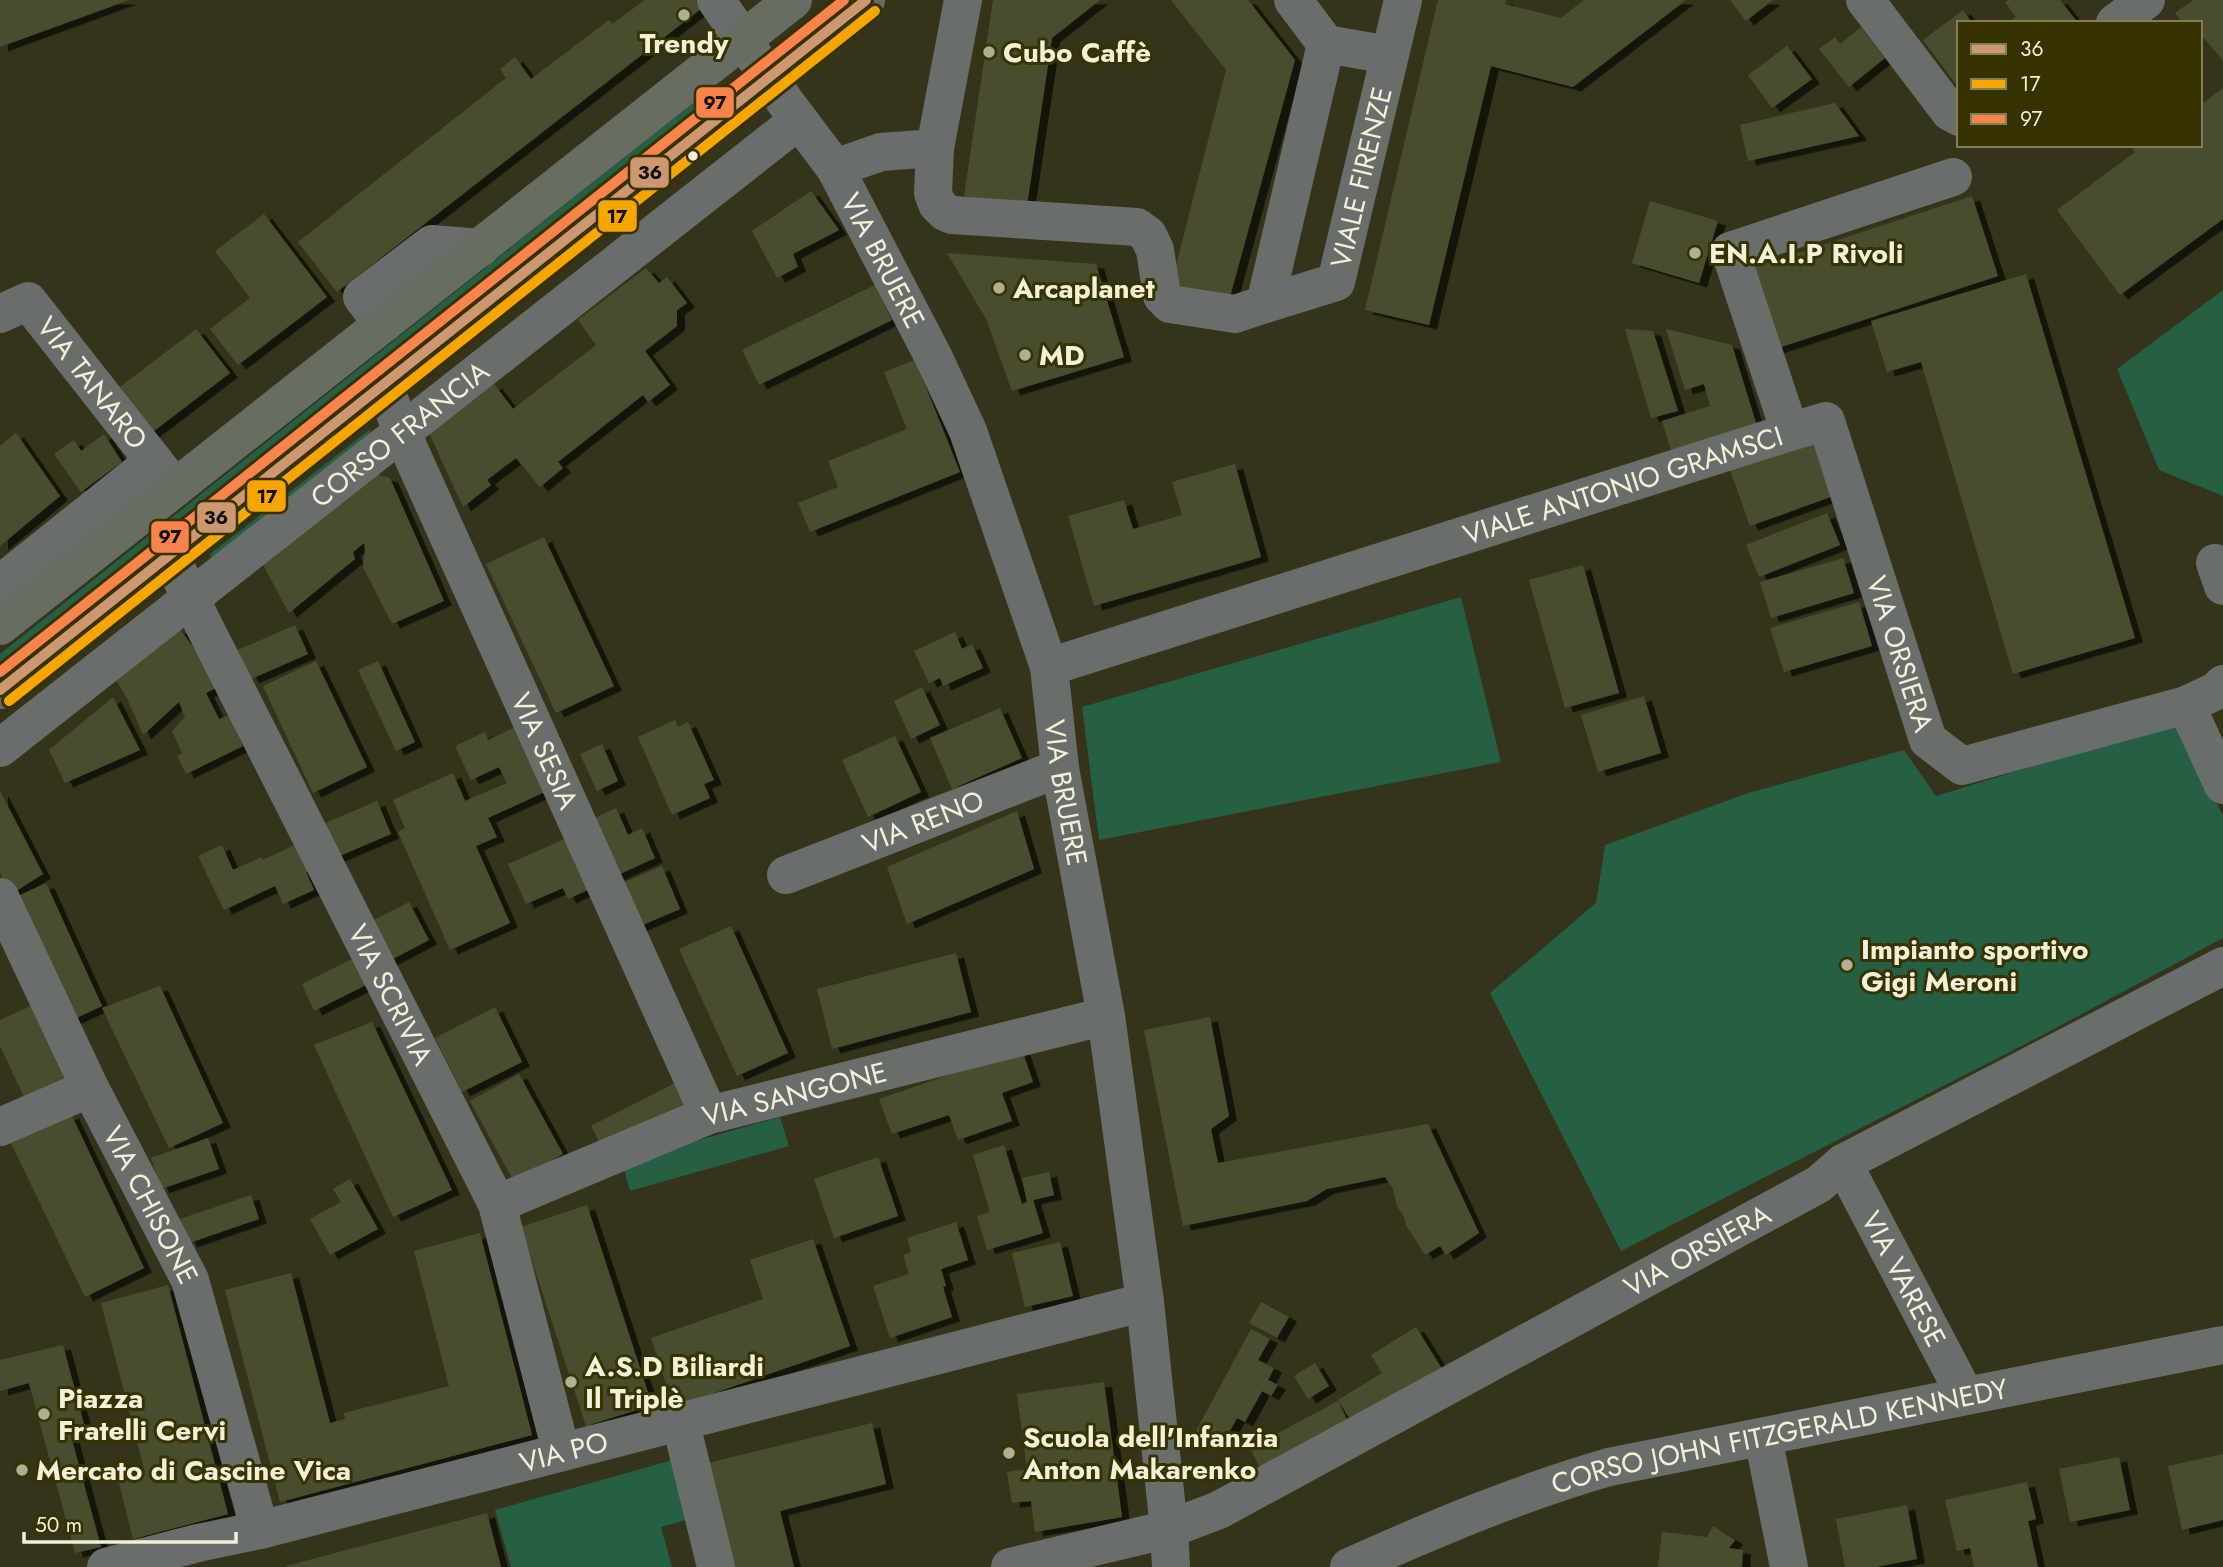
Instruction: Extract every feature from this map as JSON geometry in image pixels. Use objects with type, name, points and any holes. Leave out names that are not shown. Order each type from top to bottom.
[{"type":"main road","points":[[0,626],[165,475],[383,324],[793,0]]},
{"type":"main road","name":"CORSO FRANCIA","points":[[0,690],[866,0]]},
{"type":"street","name":"VIA BRUERE","points":[[716,0],[768,78],[835,168],[909,309],[968,431],[1049,667],[1060,768],[1106,1016],[1144,1302],[1171,1567]]},
{"type":"street","points":[[835,168],[881,152],[935,148],[962,0]]},
{"type":"street","points":[[1293,0],[1326,44],[1389,55]]},
{"type":"street","name":"VIALE FIRENZE","points":[[935,148],[933,193],[937,204],[945,212],[951,215],[1137,227],[1148,235],[1155,250],[1162,296],[1170,304],[1234,314],[1335,282],[1403,0]]},
{"type":"street","points":[[1865,0],[1950,112],[1957,116]]},
{"type":"street","points":[[2118,21],[2146,0]]},
{"type":"street","points":[[1265,304],[1326,44]]},
{"type":"street","name":"CORSO FRANCIA","points":[[0,748],[799,120]]},
{"type":"street","name":"VIALE ANTONIO GRAMSCI","points":[[1049,667],[1790,432],[1730,251],[1953,177]]},
{"type":"street","name":"VIA TANARO","points":[[0,314],[28,301],[165,475]]},
{"type":"street","name":"VIA SESIA","points":[[383,384],[402,433],[709,1115]]},
{"type":"street","name":"VIA ORSIERA","points":[[1790,432],[1826,421],[1928,740],[1962,766],[2186,705],[2216,691],[2223,684]]},
{"type":"street","points":[[0,584],[165,475]]},
{"type":"street","name":"VIA SCRIVIA","points":[[170,555],[497,1204],[561,1451]]},
{"type":"street","points":[[2186,705],[2223,785]]},
{"type":"street","name":"VIA RENO","points":[[786,875],[1060,768]]},
{"type":"street","name":"VIA CHISONE","points":[[0,897],[90,1088],[190,1280],[260,1530]]},
{"type":"street","name":"VIA ORSIERA","points":[[1010,1567],[1169,1529],[1219,1510],[1819,1184],[1843,1163],[2223,966]]},
{"type":"street","name":"VIA SANGONE","points":[[497,1204],[709,1115],[1106,1016]]},
{"type":"street","points":[[0,1127],[90,1088]]},
{"type":"street","name":"VIA VARESE","points":[[1843,1163],[1965,1395]]},
{"type":"street","name":"VIA PO","points":[[106,1567],[171,1559],[260,1530],[1144,1302]]},
{"type":"street","name":"CORSO JOHN FITZGERALD KENNEDY","points":[[1349,1567],[1458,1518],[1554,1483],[1609,1467],[2223,1345]]},
{"type":"street","points":[[680,1420],[716,1567]]},
{"type":"street","points":[[1763,1437],[1790,1567]]},
{"type":"green space","points":[[714,86],[720,93],[0,664],[0,654]]},
{"type":"green space","points":[[2223,290],[2223,496],[2159,470],[2117,369]]},
{"type":"green space","points":[[369,430],[375,435],[212,560],[210,554]]},
{"type":"green space","points":[[1461,597],[1501,762],[1099,840],[1082,707]]},
{"type":"green space","name":"Impianto sportivo Gigi Meroni","points":[[2178,721],[2223,816],[2223,938],[2039,1037],[1621,1251],[1490,993],[1596,903],[1605,845],[1748,793],[1904,750],[1936,796]]},
{"type":"green space","points":[[780,1117],[789,1146],[630,1191],[622,1162]]},
{"type":"green space","points":[[687,1456],[703,1515],[661,1527],[672,1567],[511,1567],[495,1510]]},
{"type":"building","points":[[0,0],[129,0],[0,47]]},
{"type":"building","points":[[645,0],[696,0],[702,8],[337,292],[298,242],[506,78],[500,69],[515,57],[531,79],[609,20],[612,24]]},
{"type":"building","points":[[993,0],[1100,0],[1052,38],[1026,212],[963,203]]},
{"type":"building","points":[[1171,0],[1248,0],[1295,60],[1228,304],[1170,289],[1226,70]]},
{"type":"building","points":[[1438,0],[1506,0],[1505,4],[1561,18],[1584,0],[1686,0],[1573,87],[1491,66],[1429,325],[1365,310]]},
{"type":"building","points":[[1730,0],[1773,0],[1746,21]]},
{"type":"building","points":[[2060,0],[2076,21],[2011,21],[2016,17],[2005,2]]},
{"type":"building","points":[[2193,0],[2223,0],[2223,61],[2202,35],[2202,21],[2181,21],[2175,13]]},
{"type":"building","points":[[1963,10],[1971,21],[1957,21],[1957,82],[1955,83],[1923,40]]},
{"type":"building","points":[[1861,27],[1885,58],[1849,87],[1819,49],[1835,37],[1840,44]]},
{"type":"building","points":[[1787,46],[1812,79],[1772,108],[1748,75]]},
{"type":"building","points":[[2223,88],[2223,219],[2120,295],[2057,210],[2135,152],[2131,147],[2202,147],[2202,104]]},
{"type":"building","points":[[1835,103],[1859,136],[1748,161],[1740,125]]},
{"type":"building","points":[[811,191],[839,230],[793,254],[798,267],[777,278],[752,231]]},
{"type":"building","points":[[1972,196],[1998,276],[1775,349],[1749,269]]},
{"type":"building","points":[[1650,201],[1718,221],[1699,283],[1632,263]]},
{"type":"building","points":[[264,214],[327,297],[238,365],[210,329],[250,298],[215,251]]},
{"type":"building","points":[[947,253],[1096,264],[1124,357],[1012,391],[986,319]]},
{"type":"building","points":[[646,268],[659,283],[667,277],[687,303],[677,310],[677,326],[645,351],[670,385],[648,402],[643,395],[558,462],[563,468],[540,487],[516,458],[487,480],[491,485],[463,507],[429,433],[494,384],[513,409],[596,345],[578,320]]},
{"type":"building","points":[[2026,274],[2135,638],[2013,674],[1921,362],[1887,372],[1871,321]]},
{"type":"building","points":[[875,285],[892,320],[759,385],[742,350]]},
{"type":"building","points":[[196,329],[230,373],[150,434],[116,390]]},
{"type":"building","points":[[1625,329],[1653,331],[1678,411],[1651,418]]},
{"type":"building","points":[[1666,329],[1732,345],[1759,433],[1674,460],[1662,421],[1710,406],[1704,384],[1685,390]]},
{"type":"building","points":[[915,360],[960,472],[810,532],[798,503],[838,487],[828,461],[907,429],[884,372]]},
{"type":"building","points":[[16,433],[60,496],[0,546],[0,446]]},
{"type":"building","points":[[104,434],[122,462],[81,492],[54,454],[74,440],[81,451]]},
{"type":"building","points":[[1814,436],[1836,495],[1750,526],[1729,467]]},
{"type":"building","points":[[1235,464],[1261,557],[1094,606],[1068,516],[1124,500],[1133,529],[1182,515],[1172,482]]},
{"type":"building","points":[[371,473],[390,478],[444,601],[392,624],[363,567],[364,543],[353,552],[355,559],[289,613],[261,561]]},
{"type":"building","points":[[1827,513],[1840,545],[1759,577],[1746,545]]},
{"type":"building","points":[[544,537],[614,686],[556,713],[486,564]]},
{"type":"building","points":[[1843,558],[1854,593],[1771,618],[1760,582]]},
{"type":"building","points":[[1583,565],[1619,693],[1565,708],[1529,580]]},
{"type":"building","points":[[1859,602],[1872,646],[1784,672],[1770,628]]},
{"type":"building","points":[[295,625],[308,654],[251,679],[238,650]]},
{"type":"building","points":[[179,628],[208,667],[216,688],[206,693],[219,719],[229,715],[243,746],[186,774],[177,756],[182,753],[172,731],[185,717],[179,702],[143,735],[116,680]]},
{"type":"building","points":[[955,632],[962,649],[972,644],[983,668],[943,686],[940,678],[929,683],[914,651]]},
{"type":"building","points":[[316,661],[367,767],[313,793],[263,686]]},
{"type":"building","points":[[378,661],[415,742],[396,751],[358,670]]},
{"type":"building","points":[[922,687],[940,725],[911,739],[894,701]]},
{"type":"building","points":[[1644,696],[1661,753],[1598,772],[1581,715]]},
{"type":"building","points":[[113,697],[140,750],[65,783],[49,750]]},
{"type":"building","points":[[1000,708],[1022,758],[952,789],[930,738]]},
{"type":"building","points":[[675,720],[678,727],[688,722],[714,780],[704,784],[710,798],[672,815],[638,737]]},
{"type":"building","points":[[517,726],[547,791],[488,818],[497,837],[476,846],[510,923],[450,950],[398,832],[405,828],[393,800],[453,773],[465,801],[507,783],[499,767],[471,780],[455,746],[485,732],[488,740]]},
{"type":"building","points":[[895,736],[921,792],[868,817],[842,760]]},
{"type":"building","points":[[602,744],[618,781],[597,791],[580,754]]},
{"type":"building","points":[[0,791],[43,874],[10,895],[0,872]]},
{"type":"building","points":[[377,801],[391,834],[335,858],[321,825]]},
{"type":"building","points":[[616,808],[628,835],[642,828],[655,858],[609,879],[588,821]]},
{"type":"building","points":[[1017,811],[1034,869],[907,924],[887,867]]},
{"type":"building","points":[[569,837],[592,888],[568,899],[563,888],[526,904],[508,864]]},
{"type":"building","points":[[303,841],[315,868],[306,872],[314,890],[283,904],[275,886],[224,910],[198,856],[222,845],[233,870],[262,857],[263,860]]},
{"type":"building","points":[[662,866],[680,909],[638,927],[620,884]]},
{"type":"building","points":[[46,883],[102,1006],[72,1020],[16,897]]},
{"type":"building","points":[[409,902],[429,940],[389,961],[368,923]]},
{"type":"building","points":[[731,926],[788,1053],[737,1076],[679,949]]},
{"type":"building","points":[[956,953],[971,1012],[832,1049],[817,989]]},
{"type":"building","points":[[358,956],[372,982],[314,1011],[302,984]]},
{"type":"building","points":[[160,986],[223,1123],[169,1148],[102,1008]]},
{"type":"building","points":[[39,1002],[74,1077],[26,1101],[0,1046],[0,1020]]},
{"type":"building","points":[[495,1007],[522,1062],[462,1092],[435,1038]]},
{"type":"building","points":[[1210,1017],[1229,1116],[1211,1129],[1218,1163],[1428,1124],[1479,1233],[1446,1255],[1440,1246],[1425,1255],[1406,1225],[1393,1189],[1385,1177],[1327,1189],[1307,1201],[1183,1226],[1144,1030]]},
{"type":"building","points":[[372,1022],[452,1190],[393,1217],[314,1045]]},
{"type":"building","points":[[1022,1050],[1033,1082],[1002,1093],[1012,1121],[958,1140],[949,1115],[892,1134],[879,1099]]},
{"type":"building","points":[[519,1074],[563,1154],[514,1182],[470,1101]]},
{"type":"building","points":[[677,1082],[694,1115],[609,1160],[591,1126]]},
{"type":"building","points":[[71,1114],[144,1268],[85,1297],[11,1143]]},
{"type":"building","points":[[208,1138],[219,1169],[161,1189],[151,1158]]},
{"type":"building","points":[[1004,1145],[1022,1204],[1027,1202],[1022,1178],[1049,1172],[1054,1195],[1033,1200],[1043,1233],[987,1250],[977,1216],[990,1212],[973,1155]]},
{"type":"building","points":[[878,1157],[898,1216],[834,1238],[814,1179]]},
{"type":"building","points":[[350,1179],[378,1229],[330,1255],[310,1219],[341,1202],[333,1189]]},
{"type":"building","points":[[251,1195],[259,1219],[189,1243],[180,1219]]},
{"type":"building","points":[[587,1205],[652,1405],[586,1426],[521,1227]]},
{"type":"building","points":[[956,1222],[968,1260],[941,1269],[952,1317],[890,1338],[873,1286],[909,1274],[903,1255],[911,1252],[907,1238]]},
{"type":"building","points":[[480,1233],[532,1435],[280,1502],[225,1290],[291,1273],[330,1423],[345,1419],[344,1413],[449,1386],[414,1251]]},
{"type":"building","points":[[813,1239],[850,1346],[674,1407],[651,1338],[763,1299],[750,1260]]},
{"type":"building","points":[[1060,1242],[1073,1296],[1025,1307],[1012,1253]]},
{"type":"building","points":[[168,1285],[228,1514],[133,1539],[118,1479],[145,1472],[101,1303]]},
{"type":"building","points":[[1261,1302],[1289,1317],[1277,1338],[1249,1323]]},
{"type":"building","points":[[1416,1327],[1447,1377],[1358,1432],[1338,1400],[1382,1373],[1371,1355]]},
{"type":"building","points":[[1251,1329],[1270,1339],[1258,1360],[1274,1368],[1268,1380],[1278,1385],[1271,1396],[1262,1391],[1245,1422],[1237,1418],[1222,1445],[1196,1431]]},
{"type":"building","points":[[63,1345],[86,1432],[71,1436],[101,1547],[75,1553],[29,1383],[0,1391],[0,1360]]},
{"type":"building","points":[[1315,1363],[1329,1386],[1308,1399],[1294,1376]]},
{"type":"building","points":[[1104,1382],[1122,1517],[1035,1532],[1031,1501],[1012,1503],[1007,1472],[1027,1469],[1017,1394]]},
{"type":"building","points":[[1338,1401],[1351,1427],[1263,1474],[1250,1448]]},
{"type":"building","points":[[872,1423],[886,1484],[780,1511],[794,1567],[731,1567],[704,1464]]},
{"type":"building","points":[[2223,1454],[2223,1520],[2182,1530],[2168,1466]]},
{"type":"building","points":[[2119,1457],[2130,1510],[2070,1522],[2059,1469]]},
{"type":"building","points":[[2027,1482],[2036,1519],[2028,1521],[2038,1567],[1974,1567],[1970,1548],[1957,1551],[1945,1500]]},
{"type":"building","points":[[1907,1505],[1917,1559],[1876,1567],[1845,1567],[1836,1519]]},
{"type":"building","points":[[487,1513],[501,1567],[286,1566]]},
{"type":"building","points":[[1713,1526],[1735,1540],[1729,1548],[1743,1550],[1742,1567],[1658,1567],[1662,1532],[1707,1537]]},
{"type":"transit line","name":"97","points":[[0,672],[844,0]]},
{"type":"transit line","name":"36","points":[[0,690],[866,0]]},
{"type":"transit line","name":"17","points":[[9,701],[875,11]]},
{"type":"place","name":"Trendy","points":[[684,15]]},
{"type":"place","name":"Cubo Caffè","points":[[989,52]]},
{"type":"place","name":"EN.A.I.P Rivoli","points":[[1695,253]]},
{"type":"place","name":"Arcaplanet","points":[[999,288]]},
{"type":"place","name":"MD","points":[[1025,355]]},
{"type":"place","name":"Impianto sportivo Gigi Meroni","points":[[1847,965]]},
{"type":"place","name":"A.S.D Biliardi Il Triplè","points":[[571,1382]]},
{"type":"place","name":"Piazza Fratelli Cervi","points":[[44,1414]]},
{"type":"place","name":"Scuola dell'Infanzia Anton Makarenko","points":[[1009,1453]]},
{"type":"place","name":"Mercato di Cascine Vica","points":[[22,1470]]}]
